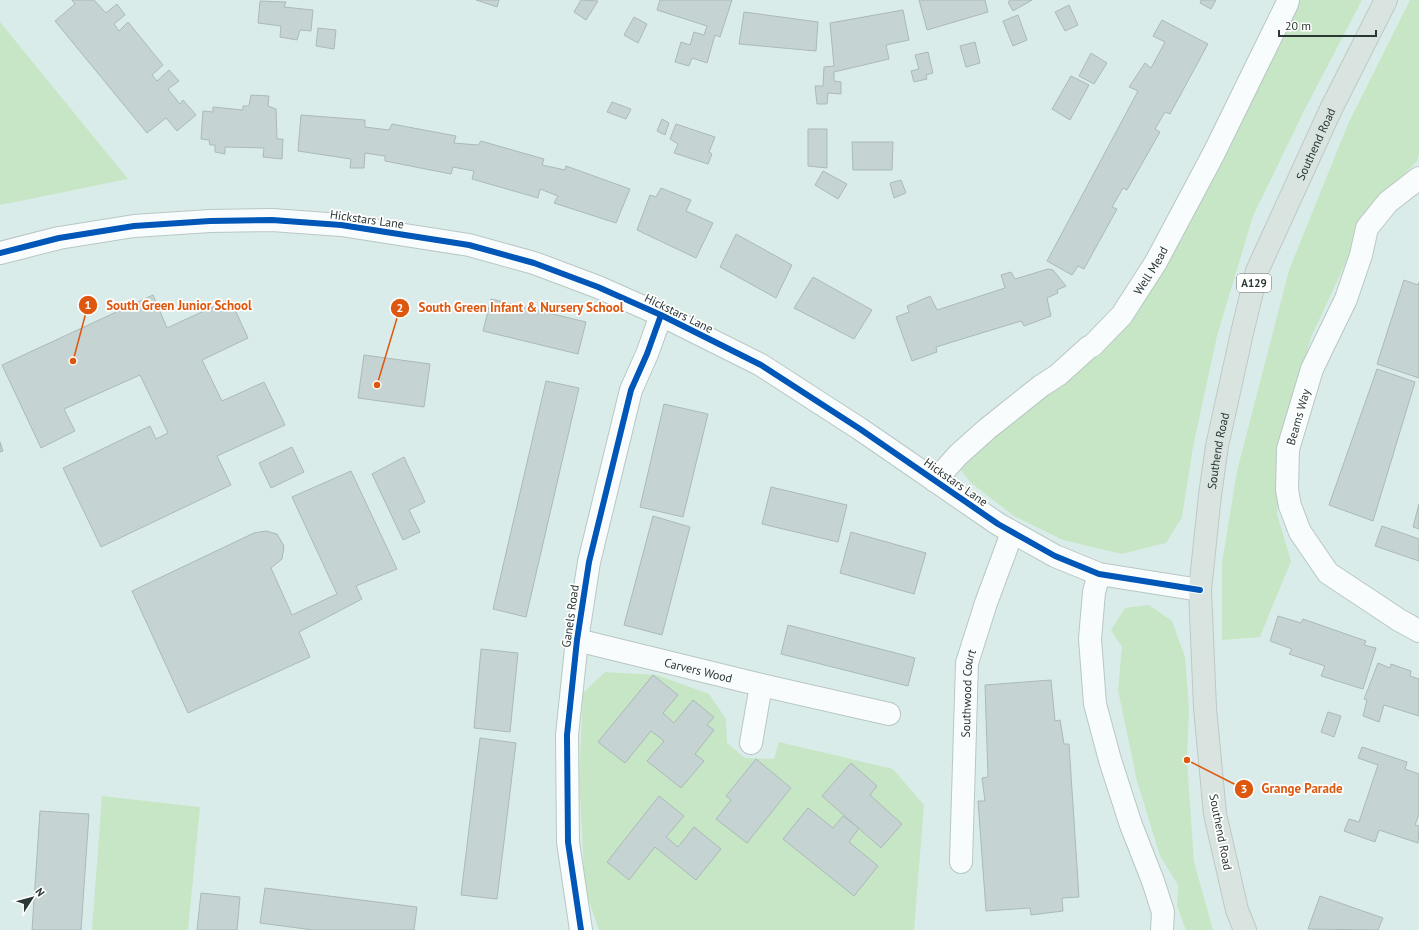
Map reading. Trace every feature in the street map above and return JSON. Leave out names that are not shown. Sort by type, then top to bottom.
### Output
[{"type":"main road","name":"Southend Road","points":[[1245,930],[1237,910],[1215,814],[1204,708],[1200,590],[1210,495],[1217,446],[1257,271],[1331,109],[1386,0]]},
{"type":"street","name":"Well Mead","points":[[935,481],[958,455],[987,429],[1041,386],[1058,375],[1092,346],[1122,315],[1156,262],[1214,153],[1288,0]]},
{"type":"street","name":"Beams Way","points":[[1419,178],[1388,202],[1367,228],[1361,255],[1346,299],[1312,369],[1288,449],[1287,490],[1290,506],[1300,532],[1328,573],[1399,620],[1419,631]]},
{"type":"street","name":"Hickstars Lane","points":[[0,253],[58,238],[134,226],[210,221],[272,220],[341,225],[469,245],[534,263],[598,287],[661,315],[761,365],[860,429],[1012,533],[1055,556],[1099,574],[1200,590]]},
{"type":"street","name":"Ganels Road","points":[[581,930],[568,842],[567,735],[577,640],[589,562],[631,390],[647,354],[661,315]]},
{"type":"street","name":"Southwood Court","points":[[960,862],[967,663],[986,603],[1012,533]]},
{"type":"street","points":[[1099,574],[1094,592],[1090,639],[1095,704],[1110,760],[1131,825],[1153,881],[1163,912],[1162,930]]},
{"type":"street","name":"Carvers Wood","points":[[577,640],[889,714]]},
{"type":"street","points":[[751,743],[762,685]]},
{"type":"green space","points":[[1288,0],[1362,0],[1305,109],[1253,216],[1217,336],[1193,447],[1182,517],[1166,543],[1122,554],[1063,540],[1014,516],[970,482],[961,470],[958,455],[1122,315]]},
{"type":"green space","points":[[1410,0],[1419,0],[1419,154],[1417,161],[1371,209],[1311,337],[1285,436],[1277,514],[1291,561],[1260,637],[1222,640],[1222,563],[1237,471],[1289,270],[1348,124]]},
{"type":"green space","points":[[0,22],[128,179],[0,205]]},
{"type":"green space","points":[[1149,605],[1172,621],[1185,657],[1189,709],[1187,760],[1194,862],[1213,930],[1186,930],[1177,906],[1178,885],[1160,856],[1137,781],[1118,690],[1122,647],[1111,630],[1125,608]]},
{"type":"green space","points":[[605,672],[657,675],[709,694],[726,719],[727,743],[745,758],[774,759],[779,742],[893,769],[924,805],[914,930],[599,930],[585,889],[579,778],[583,693]]},
{"type":"green space","points":[[102,796],[200,807],[188,930],[92,930]]},
{"type":"building","points":[[72,0],[94,0],[106,13],[117,4],[125,15],[114,24],[119,31],[128,22],[163,65],[152,75],[157,81],[169,70],[179,81],[168,89],[180,104],[183,100],[196,115],[177,131],[166,118],[147,133],[55,21],[75,4]]},
{"type":"building","points":[[476,0],[499,0],[497,7]]},
{"type":"building","points":[[581,0],[598,1],[586,20],[574,12]]},
{"type":"building","points":[[660,0],[732,0],[720,37],[715,35],[707,63],[692,58],[689,66],[675,62],[681,42],[690,45],[694,32],[704,35],[707,26],[657,10]]},
{"type":"building","points":[[919,0],[985,0],[988,12],[927,30]]},
{"type":"building","points":[[1010,0],[1032,0],[1013,11],[1008,2]]},
{"type":"building","points":[[1201,0],[1216,0],[1211,9],[1200,3]]},
{"type":"building","points":[[260,1],[286,2],[284,7],[313,10],[311,31],[300,30],[297,40],[280,37],[281,26],[258,23]]},
{"type":"building","points":[[1069,5],[1078,25],[1065,31],[1055,12]]},
{"type":"building","points":[[903,10],[909,40],[886,45],[889,59],[834,72],[834,81],[841,82],[841,94],[828,93],[827,104],[817,104],[815,86],[823,86],[824,67],[834,66],[830,23]]},
{"type":"building","points":[[744,12],[818,22],[816,51],[739,44]]},
{"type":"building","points":[[1018,15],[1027,40],[1013,46],[1003,21]]},
{"type":"building","points":[[634,17],[647,24],[638,43],[624,35]]},
{"type":"building","points":[[1162,20],[1208,44],[1170,114],[1165,112],[1155,129],[1160,132],[1127,190],[1123,188],[1112,207],[1117,209],[1084,269],[1078,266],[1072,275],[1047,261],[1138,91],[1129,87],[1145,63],[1151,68],[1165,42],[1153,36]]},
{"type":"building","points":[[318,28],[336,30],[334,49],[316,46]]},
{"type":"building","points":[[975,42],[980,63],[966,67],[960,46]]},
{"type":"building","points":[[928,52],[933,73],[926,75],[927,79],[914,82],[911,71],[919,69],[915,55]]},
{"type":"building","points":[[1091,53],[1107,63],[1094,84],[1079,76]]},
{"type":"building","points":[[1071,76],[1089,85],[1070,120],[1052,109]]},
{"type":"building","points":[[251,95],[269,96],[268,106],[276,109],[277,139],[283,139],[282,159],[263,157],[264,148],[225,147],[225,154],[215,152],[215,145],[210,145],[209,140],[201,139],[203,111],[213,112],[213,107],[243,110],[243,106],[249,106]]},
{"type":"building","points":[[612,102],[631,109],[626,119],[607,112]]},
{"type":"building","points":[[301,115],[365,120],[365,127],[389,130],[392,124],[456,136],[454,143],[478,145],[481,141],[544,159],[542,165],[565,170],[566,166],[630,189],[616,223],[554,203],[558,196],[540,189],[538,198],[472,179],[474,171],[453,167],[451,174],[385,161],[385,156],[365,153],[364,168],[350,168],[351,159],[298,151]]},
{"type":"building","points":[[662,119],[669,123],[665,135],[657,131]]},
{"type":"building","points":[[676,124],[715,137],[709,152],[712,154],[708,164],[674,153],[678,144],[670,139]]},
{"type":"building","points":[[808,129],[827,129],[827,168],[808,166]]},
{"type":"building","points":[[852,142],[893,142],[892,170],[853,170]]},
{"type":"building","points":[[823,171],[847,184],[838,199],[815,185]]},
{"type":"building","points":[[901,180],[906,193],[894,198],[890,183]]},
{"type":"building","points":[[661,188],[691,200],[686,211],[713,223],[696,258],[637,230],[650,195],[656,197]]},
{"type":"building","points":[[736,234],[792,265],[776,298],[720,267]]},
{"type":"building","points":[[1048,269],[1053,270],[1066,286],[1057,290],[1058,293],[1047,298],[1051,316],[1024,326],[1021,321],[936,347],[937,352],[912,361],[896,317],[909,312],[907,306],[930,296],[937,310],[1005,288],[1001,275],[1011,272],[1015,279]]},
{"type":"building","points":[[813,277],[872,310],[854,339],[794,308]]},
{"type":"building","points":[[1404,280],[1418,285],[1419,282],[1419,378],[1377,364]]},
{"type":"building","points":[[153,295],[167,328],[230,299],[248,338],[202,360],[222,401],[264,382],[285,425],[217,456],[231,485],[101,547],[63,468],[150,426],[156,439],[168,433],[140,375],[64,409],[75,431],[41,448],[2,365]]},
{"type":"building","points":[[491,299],[586,322],[578,354],[483,331]]},
{"type":"building","points":[[364,355],[430,364],[424,407],[358,398]]},
{"type":"building","points":[[1377,369],[1415,382],[1373,521],[1329,505]]},
{"type":"building","points":[[546,381],[579,388],[526,617],[493,609]]},
{"type":"building","points":[[664,404],[708,414],[683,517],[640,507]]},
{"type":"building","points":[[0,442],[3,451],[0,452]]},
{"type":"building","points":[[292,447],[304,472],[271,488],[259,463]]},
{"type":"building","points":[[404,457],[425,502],[409,510],[420,532],[403,540],[372,474]]},
{"type":"building","points":[[351,471],[397,569],[356,586],[362,599],[299,632],[310,657],[188,713],[132,591],[254,533],[266,531],[277,534],[284,546],[282,559],[271,568],[292,615],[337,594],[292,497]]},
{"type":"building","points":[[771,487],[847,505],[838,542],[762,524]]},
{"type":"building","points":[[1419,504],[1419,529],[1413,527]]},
{"type":"building","points":[[653,516],[690,527],[662,635],[624,625]]},
{"type":"building","points":[[1382,526],[1419,539],[1419,561],[1375,546]]},
{"type":"building","points":[[851,532],[926,553],[914,594],[840,573]]},
{"type":"building","points":[[1278,616],[1301,623],[1303,619],[1366,641],[1364,645],[1376,648],[1363,689],[1321,676],[1325,666],[1289,654],[1292,649],[1270,641]]},
{"type":"building","points":[[788,625],[915,658],[908,686],[781,654]]},
{"type":"building","points":[[481,649],[518,653],[510,732],[474,728]]},
{"type":"building","points":[[1378,663],[1390,668],[1391,664],[1411,671],[1410,676],[1419,679],[1419,716],[1384,705],[1379,722],[1363,716],[1367,700],[1364,699]]},
{"type":"building","points":[[653,675],[678,695],[663,713],[674,723],[693,700],[714,717],[707,725],[714,730],[695,754],[704,761],[681,788],[647,761],[664,741],[651,731],[625,763],[598,742]]},
{"type":"building","points":[[1051,680],[1055,721],[1060,720],[1064,744],[1069,744],[1079,897],[1062,898],[1063,911],[1031,915],[1030,908],[986,911],[978,801],[985,801],[982,778],[988,777],[985,685]]},
{"type":"building","points":[[1328,712],[1341,716],[1334,737],[1321,732]]},
{"type":"building","points":[[480,738],[516,743],[497,899],[461,895]]},
{"type":"building","points":[[1362,747],[1407,762],[1405,769],[1419,774],[1419,814],[1415,825],[1419,826],[1418,843],[1379,830],[1375,842],[1344,831],[1349,819],[1359,822],[1378,765],[1358,758]]},
{"type":"building","points":[[756,759],[791,788],[747,843],[716,819],[731,800],[726,796]]},
{"type":"building","points":[[851,763],[877,786],[870,795],[902,824],[881,848],[822,796]]},
{"type":"building","points":[[659,796],[684,816],[666,837],[678,847],[694,827],[721,849],[696,880],[655,847],[629,880],[607,862]]},
{"type":"building","points":[[808,808],[833,828],[843,816],[859,828],[849,842],[878,866],[854,896],[783,839]]},
{"type":"building","points":[[40,811],[89,814],[81,930],[32,930]]},
{"type":"building","points":[[265,888],[417,907],[414,930],[313,930],[260,923]]},
{"type":"building","points":[[201,893],[240,897],[237,930],[197,930]]},
{"type":"building","points":[[1320,896],[1383,918],[1378,930],[1308,929]]},
{"type":"cycle path","points":[[0,253],[59,238],[134,226],[210,221],[272,220],[341,225],[469,245],[534,263],[598,287],[661,315],[761,365],[860,429],[998,524],[1055,556],[1099,574],[1200,590]]},
{"type":"cycle path","points":[[581,930],[568,842],[567,735],[577,640],[589,562],[631,390],[647,354],[661,315]]},
{"type":"place","name":"South Green Junior School","points":[[73,361]]},
{"type":"place","name":"South Green Infant & Nursery School","points":[[377,385]]},
{"type":"place","name":"Grange Parade","points":[[1187,760]]}]
